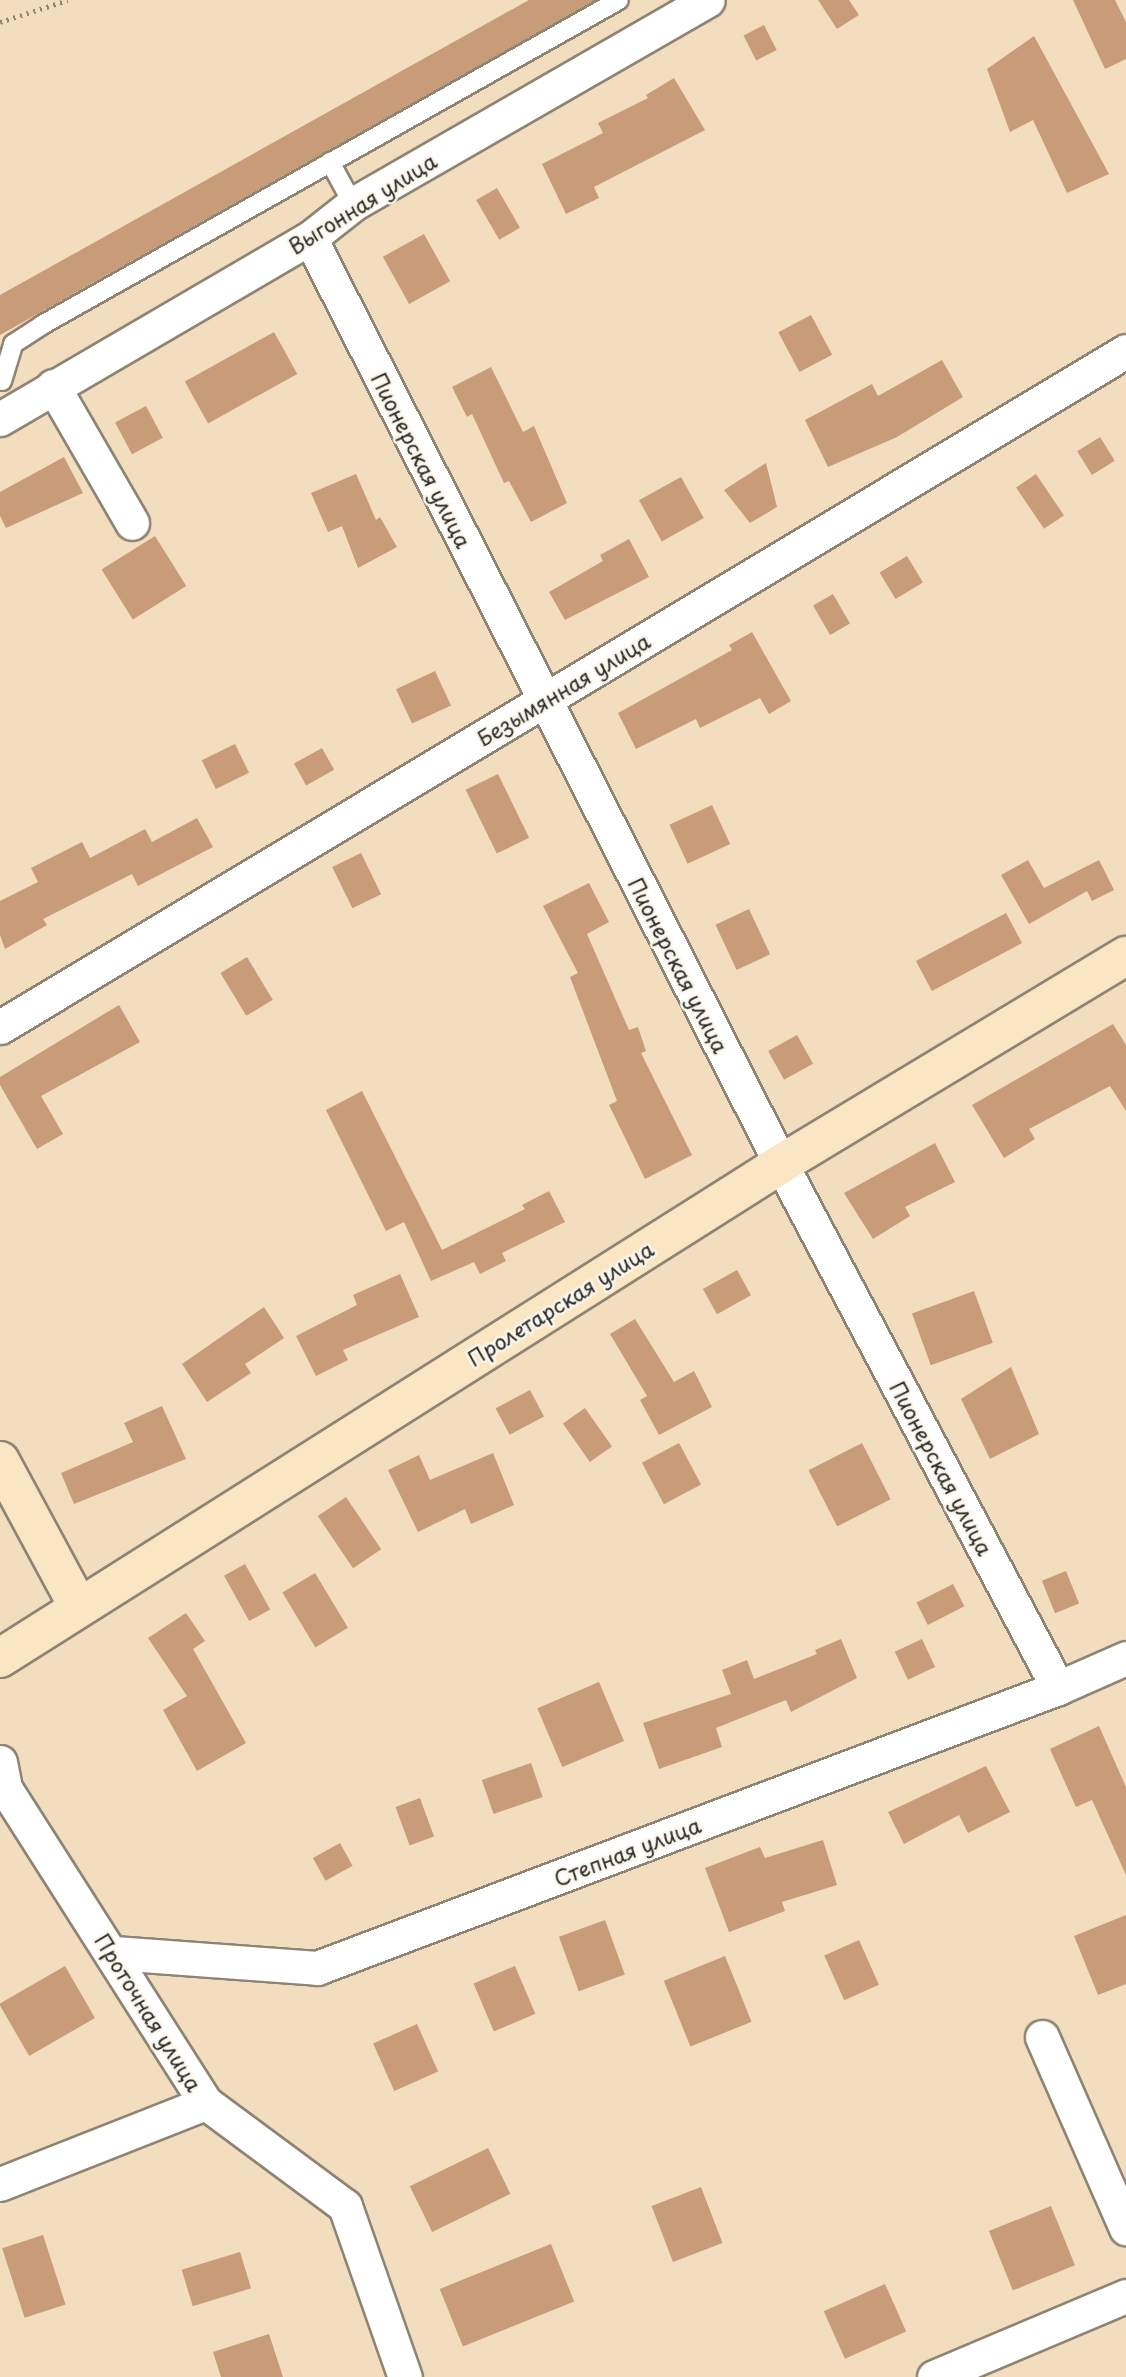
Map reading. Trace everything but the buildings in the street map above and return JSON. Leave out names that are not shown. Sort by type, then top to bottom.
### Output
[{"type":"street","name":"Выгонная улица","points":[[3,398],[53,386],[310,238],[353,204],[708,0]]},
{"type":"street","name":"Пионерская улица","points":[[310,238],[781,1164],[1058,1688]]},
{"type":"street","name":"Безымянная улица","points":[[0,1027],[1126,351]]},
{"type":"street","points":[[53,386],[132,523]]},
{"type":"street","name":"Пролетарская улица","points":[[0,1658],[78,1606],[781,1164],[1126,956]]},
{"type":"street","points":[[0,1461],[78,1606]]},
{"type":"street","name":"Степная улица","points":[[114,1954],[317,1968],[1058,1688],[1126,1658]]},
{"type":"street","name":"Проточная улица","points":[[0,1762],[5,1788],[114,1954],[206,2103],[345,2207],[405,2377]]},
{"type":"street","points":[[1042,2037],[1126,2228]]},
{"type":"street","points":[[0,2184],[206,2103]]},
{"type":"street","points":[[934,2377],[1126,2296]]},
{"type":"lane","points":[[3,398],[13,345],[42,325],[619,0]]},
{"type":"lane","points":[[330,162],[353,204]]},
{"type":"path","points":[[0,22],[68,0]]}]
